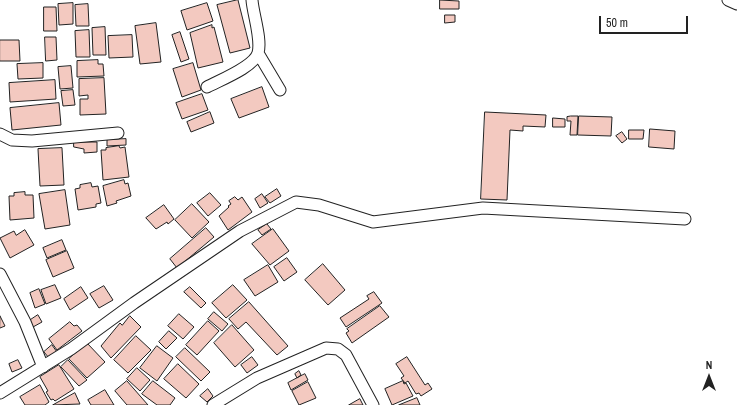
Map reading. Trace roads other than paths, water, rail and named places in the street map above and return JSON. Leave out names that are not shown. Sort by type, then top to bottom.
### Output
[{"type":"street","points":[[252,0],[258,40],[258,53],[280,90]]},
{"type":"street","points":[[728,0],[737,4]]},
{"type":"street","points":[[207,87],[235,73],[252,62],[258,53]]},
{"type":"street","points":[[0,134],[12,140],[32,142],[118,133]]},
{"type":"street","points":[[0,393],[43,367],[240,231],[296,202],[319,205],[373,222],[483,208],[684,220]]},
{"type":"street","points":[[0,274],[25,322],[43,367]]},
{"type":"street","points":[[213,405],[257,378],[326,348],[338,349],[346,355],[373,405]]},
{"type":"street","points":[[223,399],[233,405]]}]
